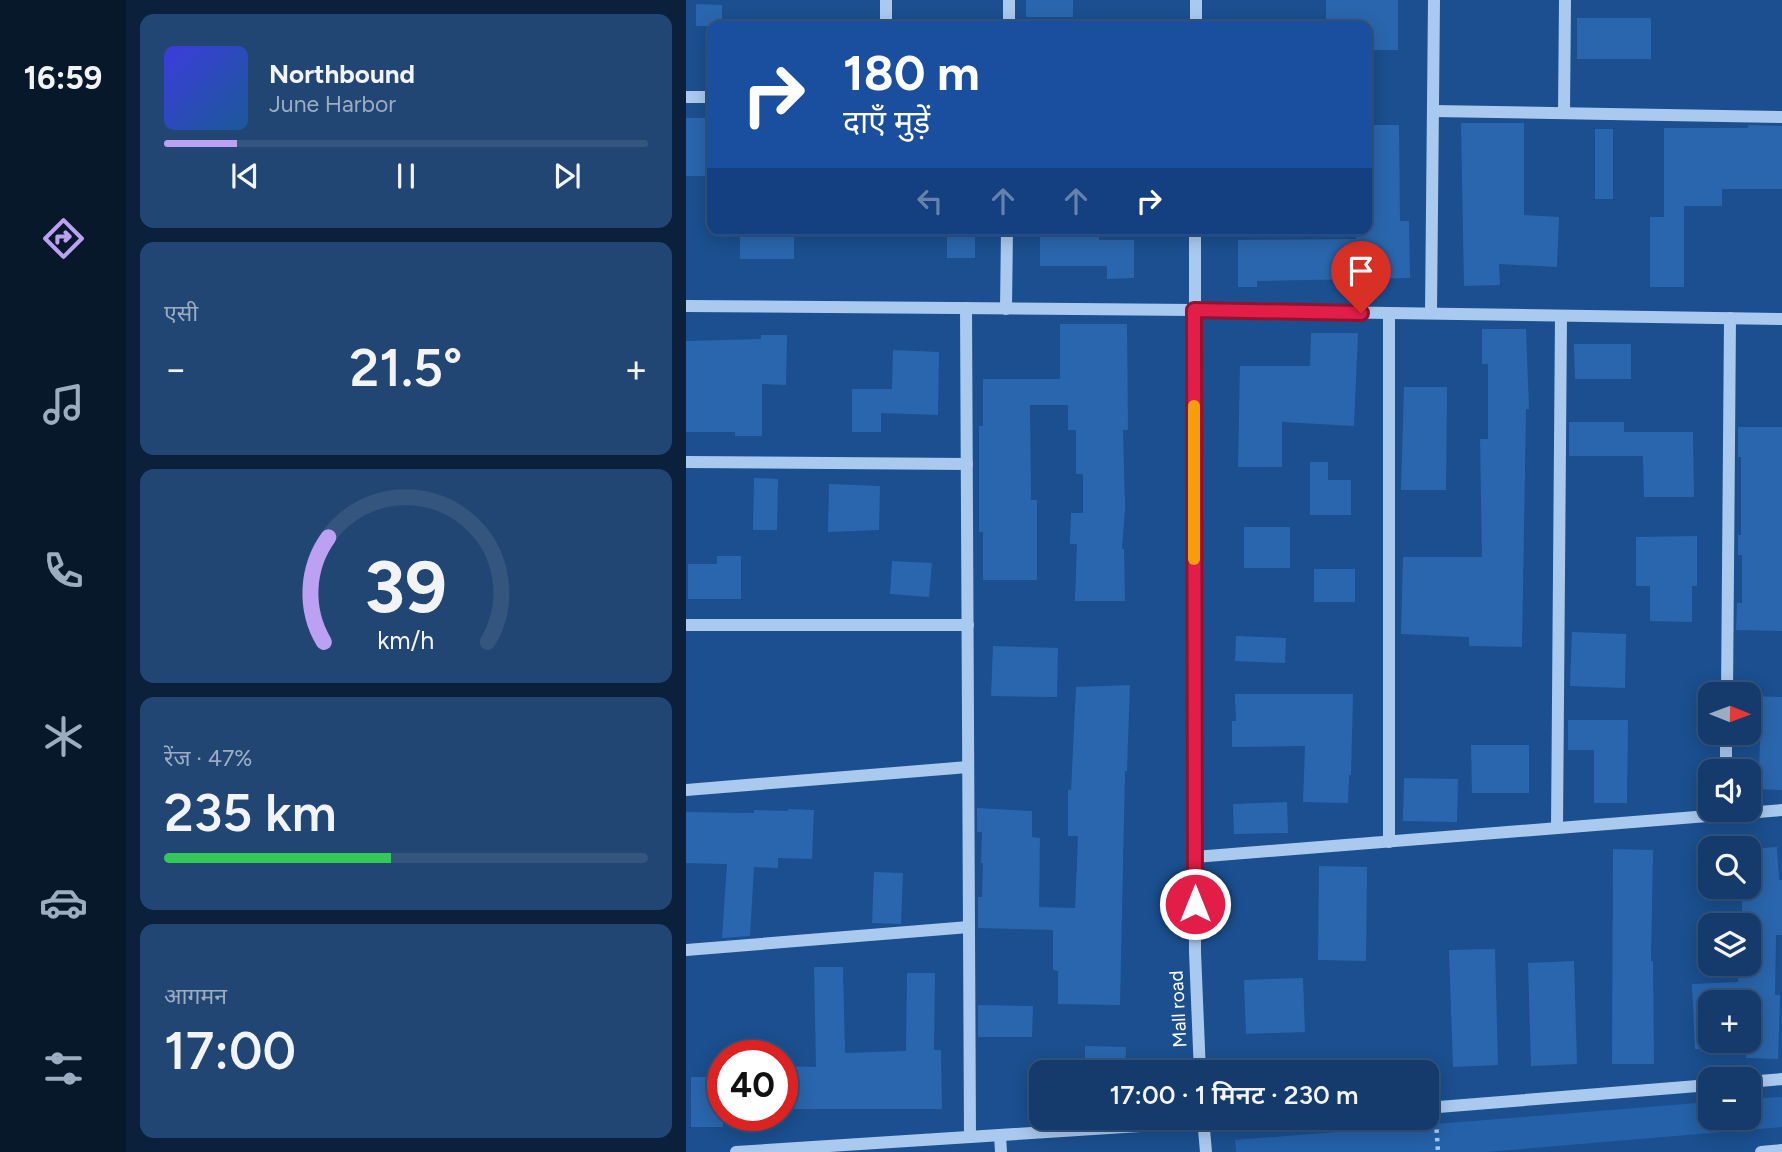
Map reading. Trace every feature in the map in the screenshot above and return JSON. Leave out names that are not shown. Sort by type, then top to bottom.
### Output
[{"type":"street","points":[[886,0],[886,21]]},
{"type":"street","points":[[1009,0],[1009,21]]},
{"type":"street","points":[[1196,0],[1196,21]]},
{"type":"street","points":[[1431,313],[1434,0]]},
{"type":"street","points":[[1564,113],[1565,0]]},
{"type":"street","points":[[686,97],[707,97]]},
{"type":"street","points":[[1433,111],[1782,117]]},
{"type":"street","points":[[1006,309],[1007,235]]},
{"type":"street","name":"Mall road","points":[[1195,235],[1195,951],[1199,1060]]},
{"type":"street","points":[[686,306],[1782,319]]},
{"type":"street","points":[[966,308],[970,1137]]},
{"type":"street","points":[[1389,313],[1389,842]]},
{"type":"street","points":[[1557,828],[1561,316]]},
{"type":"street","points":[[1727,682],[1730,318]]},
{"type":"street","points":[[686,462],[967,464]]},
{"type":"street","points":[[686,625],[968,625]]},
{"type":"street","points":[[686,790],[968,767]]},
{"type":"street","points":[[1761,811],[1782,810]]},
{"type":"street","points":[[1195,857],[1698,815]]},
{"type":"street","points":[[686,950],[969,927]]},
{"type":"street","points":[[1761,1081],[1782,1079]]},
{"type":"street","points":[[1439,1106],[1698,1086]]},
{"type":"street","points":[[737,1152],[827,1149],[1068,1130]]},
{"type":"street","points":[[1204,1130],[1206,1152]]},
{"type":"street","points":[[1000,1135],[1001,1152]]},
{"type":"street","points":[[1762,1152],[1782,1150]]},
{"type":"path","points":[[1435,1130],[1438,1152]]},
{"type":"shaded area","points":[[1782,1097],[1782,1127],[1761,1129],[1761,1098]]},
{"type":"shaded area","points":[[1698,1103],[1698,1130],[1747,1130],[1487,1152],[1236,1152],[1235,1140],[1360,1130],[1439,1130],[1439,1124]]},
{"type":"building","points":[[1026,0],[1073,0],[1073,17],[1026,17]]},
{"type":"building","points":[[1326,0],[1398,0],[1398,50],[1372,50],[1372,21],[1326,21]]},
{"type":"building","points":[[696,4],[722,5],[722,21],[707,21],[707,26],[696,26]]},
{"type":"building","points":[[1577,18],[1651,18],[1651,59],[1577,59]]},
{"type":"building","points":[[686,118],[707,118],[707,176],[686,176]]},
{"type":"building","points":[[1461,123],[1524,123],[1524,215],[1559,217],[1557,267],[1499,264],[1500,285],[1464,286]]},
{"type":"building","points":[[1372,125],[1399,125],[1400,221],[1409,221],[1410,278],[1257,281],[1257,287],[1238,287],[1238,240],[1356,239],[1356,235],[1372,235]]},
{"type":"building","points":[[1748,125],[1782,126],[1782,189],[1722,189],[1722,206],[1684,206],[1684,287],[1650,287],[1650,217],[1664,217],[1664,128],[1748,128]]},
{"type":"building","points":[[1595,129],[1613,129],[1613,199],[1595,199]]},
{"type":"building","points":[[740,235],[794,235],[794,259],[740,259]]},
{"type":"building","points":[[947,235],[975,235],[975,258],[947,258]]},
{"type":"building","points":[[1040,235],[1099,235],[1099,240],[1134,240],[1134,278],[1107,279],[1107,266],[1040,266]]},
{"type":"building","points":[[1060,324],[1127,324],[1128,430],[1123,430],[1125,508],[1122,549],[1125,601],[1075,601],[1077,544],[1070,544],[1071,513],[1083,513],[1083,474],[1076,474],[1076,430],[1068,430],[1068,405],[1030,405],[1031,500],[1037,500],[1037,580],[983,580],[983,532],[979,532],[979,426],[983,426],[983,379],[1060,379]]},
{"type":"building","points":[[1482,329],[1526,329],[1529,409],[1526,409],[1522,647],[1469,646],[1469,637],[1401,634],[1403,557],[1482,557],[1480,439],[1488,439],[1488,364],[1482,364]]},
{"type":"building","points":[[1311,333],[1358,333],[1354,426],[1282,422],[1282,467],[1238,467],[1240,366],[1310,366]]},
{"type":"building","points":[[761,335],[787,335],[786,385],[762,384],[762,436],[735,436],[735,432],[686,432],[686,341],[761,339]]},
{"type":"building","points":[[1574,344],[1631,344],[1631,379],[1575,379]]},
{"type":"building","points":[[893,350],[939,352],[938,415],[881,413],[881,432],[852,432],[852,389],[892,389]]},
{"type":"building","points":[[1404,387],[1447,387],[1446,490],[1401,490]]},
{"type":"building","points":[[1569,422],[1624,422],[1624,432],[1693,432],[1694,497],[1644,497],[1643,456],[1569,456]]},
{"type":"building","points":[[1738,427],[1782,427],[1782,631],[1736,630],[1737,603],[1742,603],[1742,555],[1738,555],[1738,535],[1741,535],[1741,457],[1738,457]]},
{"type":"building","points":[[1310,462],[1328,462],[1328,480],[1351,480],[1351,515],[1310,515]]},
{"type":"building","points":[[754,478],[778,479],[777,530],[753,530]]},
{"type":"building","points":[[829,484],[880,486],[879,530],[828,532]]},
{"type":"building","points":[[1244,527],[1290,527],[1290,568],[1244,568]]},
{"type":"building","points":[[1697,536],[1697,586],[1692,586],[1692,622],[1650,621],[1650,586],[1636,586],[1636,537]]},
{"type":"building","points":[[717,556],[741,556],[741,599],[688,599],[688,564],[717,564]]},
{"type":"building","points":[[892,561],[932,563],[929,597],[890,594]]},
{"type":"building","points":[[1314,569],[1355,569],[1355,602],[1314,602]]},
{"type":"building","points":[[1572,632],[1626,634],[1625,688],[1570,686]]},
{"type":"building","points":[[1236,636],[1286,638],[1285,663],[1235,661]]},
{"type":"building","points":[[993,646],[1058,648],[1057,697],[991,696]]},
{"type":"building","points":[[1130,685],[1125,771],[1120,1005],[1058,1004],[1058,971],[1053,970],[1053,930],[978,928],[978,897],[982,897],[983,863],[982,832],[977,832],[977,808],[1032,811],[1032,837],[1040,838],[1039,907],[1075,908],[1078,836],[1068,836],[1068,790],[1071,790],[1076,687]]},
{"type":"building","points":[[1235,694],[1353,694],[1348,803],[1303,802],[1305,746],[1232,747],[1232,721],[1236,721]]},
{"type":"building","points":[[1761,696],[1782,697],[1782,790],[1761,789]]},
{"type":"building","points":[[1568,720],[1628,720],[1627,803],[1594,803],[1594,750],[1568,750]]},
{"type":"building","points":[[1471,745],[1529,745],[1529,793],[1472,793]]},
{"type":"building","points":[[1404,778],[1458,779],[1457,822],[1403,821]]},
{"type":"building","points":[[1287,802],[1288,833],[1234,834],[1233,804]]},
{"type":"building","points":[[754,810],[814,810],[812,859],[778,858],[778,868],[754,867],[750,936],[722,938],[727,864],[686,863],[686,812],[754,813]]},
{"type":"building","points":[[1777,847],[1779,880],[1782,880],[1782,935],[1776,935],[1775,995],[1780,995],[1778,1059],[1746,1058],[1746,1053],[1761,1053],[1761,990],[1698,990],[1698,1049],[1695,1049],[1692,984],[1738,982],[1738,976],[1761,976],[1761,913],[1742,913],[1742,899],[1761,899],[1761,848]]},
{"type":"building","points":[[1613,849],[1653,850],[1651,961],[1654,1064],[1612,1064]]},
{"type":"building","points":[[1319,866],[1367,867],[1366,961],[1318,960]]},
{"type":"building","points":[[874,872],[903,873],[901,924],[872,923]]},
{"type":"building","points":[[1495,949],[1498,1065],[1453,1067],[1449,950]]},
{"type":"building","points":[[1574,961],[1577,1064],[1531,1066],[1528,963]]},
{"type":"building","points":[[814,967],[843,967],[845,1053],[906,1051],[907,973],[935,973],[934,1050],[941,1050],[942,1109],[798,1109],[798,1066],[816,1067]]},
{"type":"building","points":[[1303,978],[1305,1032],[1246,1034],[1244,980]]},
{"type":"building","points":[[978,1005],[1033,1006],[1032,1037],[978,1037]]},
{"type":"building","points":[[1085,1046],[1126,1047],[1126,1060],[1085,1060]]},
{"type":"building","points":[[691,1077],[707,1077],[707,1127],[691,1127]]},
{"type":"slow traffic","points":[[1194,406],[1194,559]]},
{"type":"route","points":[[1195,904],[1194,310],[1361,313]]}]
